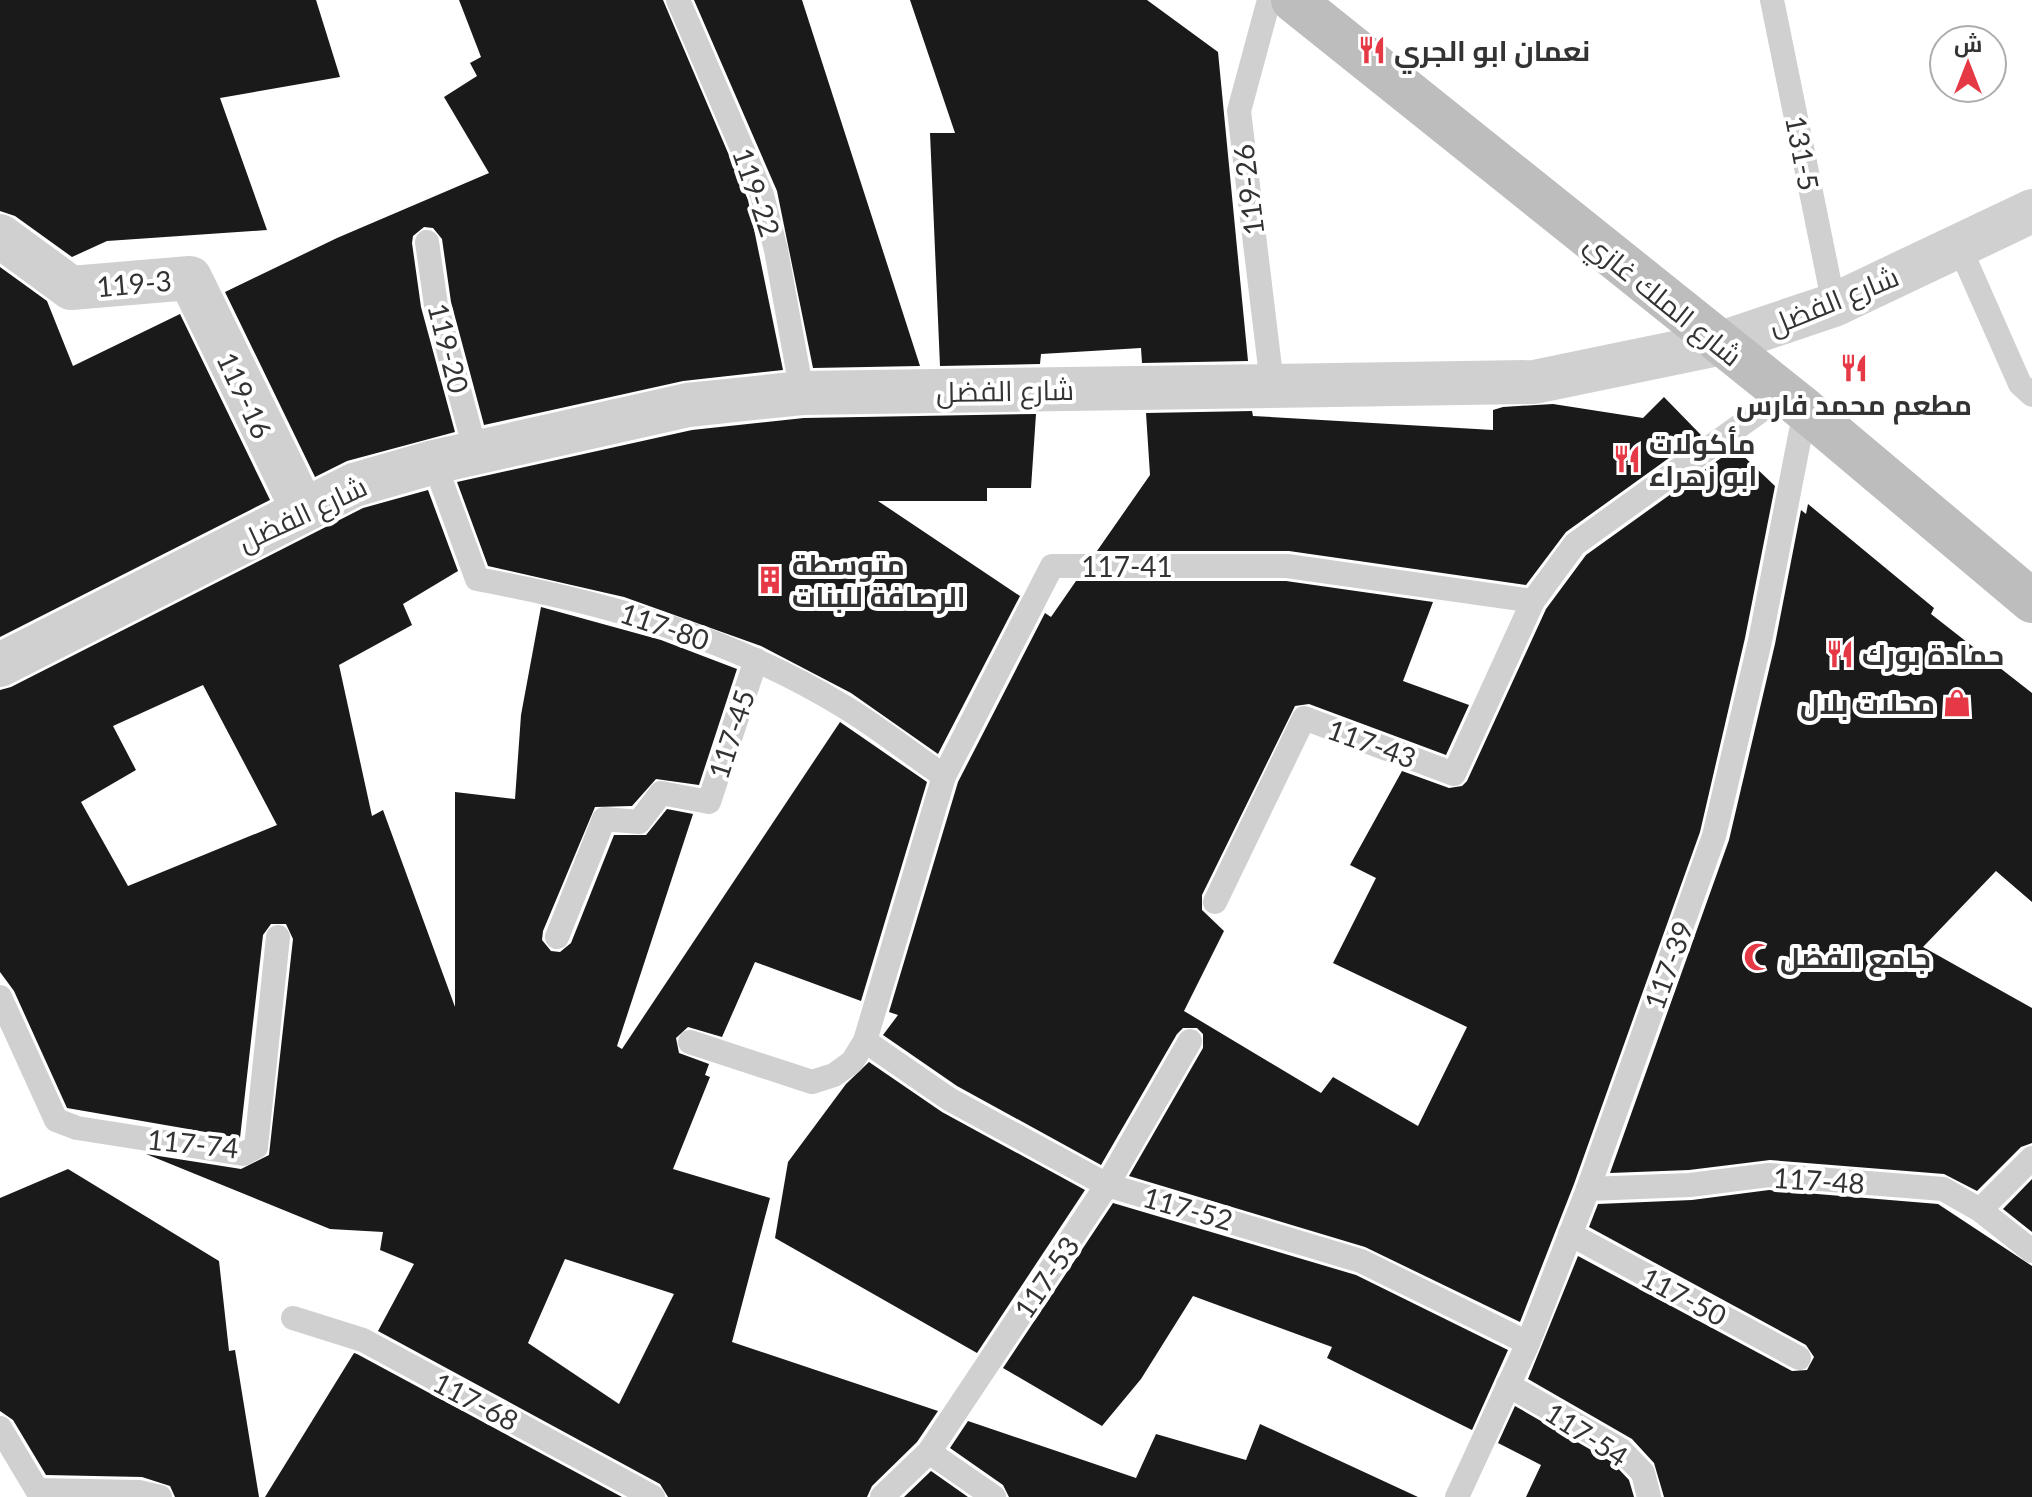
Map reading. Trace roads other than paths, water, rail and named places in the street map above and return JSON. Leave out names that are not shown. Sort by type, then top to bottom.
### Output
[{"type":"street","name":"شارع الملك غازي","points":[[1293,0],[1794,402],[2032,601]]},
{"type":"street","name":"شارع الفضل","points":[[0,665],[354,485],[434,462],[688,405],[802,393],[1534,382],[1718,344],[1834,305],[2032,211]]},
{"type":"street","name":"119-3","points":[[0,236],[71,288],[190,278]]},
{"type":"street","name":"119-16","points":[[190,278],[303,510]]},
{"type":"lane","name":"119-22","points":[[678,0],[762,195],[776,250],[802,393]]},
{"type":"lane","name":"119-26","points":[[1269,0],[1239,111],[1272,384]]},
{"type":"lane","name":"131-5","points":[[1772,0],[1834,305]]},
{"type":"lane","name":"119-20","points":[[427,242],[436,305],[476,453]]},
{"type":"lane","points":[[1959,246],[2020,384],[2032,395]]},
{"type":"lane","points":[[1533,601],[1575,544],[1794,402]]},
{"type":"lane","name":"117-39","points":[[1457,1497],[1528,1343],[1588,1189],[1714,836],[1760,641],[1794,402]]},
{"type":"lane","name":"117-80","points":[[434,462],[477,579],[577,597],[678,628],[756,660],[843,706],[944,776]]},
{"type":"lane","name":"117-41","points":[[690,1042],[812,1082],[834,1075],[852,1062],[865,1041],[944,776],[1052,566],[1287,566],[1533,601]]},
{"type":"lane","name":"117-43","points":[[1215,902],[1304,718],[1454,774],[1533,601]]},
{"type":"lane","name":"117-45","points":[[557,937],[604,819],[639,822],[661,793],[709,802],[756,660]]},
{"type":"lane","name":"117-74","points":[[0,997],[56,1120],[77,1128],[243,1154],[256,1147],[278,937]]},
{"type":"lane","name":"117-52","points":[[865,1041],[949,1099],[1107,1185],[1361,1261],[1528,1343]]},
{"type":"lane","name":"117-53","points":[[882,1497],[929,1452],[1107,1185],[1190,1041]]},
{"type":"lane","points":[[1980,1210],[2032,1158]]},
{"type":"lane","name":"117-48","points":[[1588,1189],[1690,1185],[1769,1175],[1943,1189],[1980,1210],[2032,1251]]},
{"type":"lane","name":"117-50","points":[[1570,1234],[1799,1358]]},
{"type":"lane","name":"117-68","points":[[293,1318],[363,1340],[653,1497]]},
{"type":"lane","name":"117-54","points":[[1508,1385],[1621,1450],[1643,1473],[1649,1497]]},
{"type":"lane","points":[[0,1428],[35,1494],[139,1492],[160,1497]]},
{"type":"lane","points":[[929,1452],[994,1497]]},
{"type":"place","name":"نعمان ابو الجري","points":[[1372,50]]},
{"type":"place","name":"مطعم محمد فارس","points":[[1854,368]]},
{"type":"place","name":"مأكولات ابو زهراء","points":[[1627,459]]},
{"type":"place","name":"متوسطة الرصافة للبنات","points":[[770,580]]},
{"type":"place","name":"حمادة بورك","points":[[1840,654]]},
{"type":"place","name":"محلات بلال","points":[[1957,703]]},
{"type":"place","name":"جامع الفضل","points":[[1758,957]]}]
